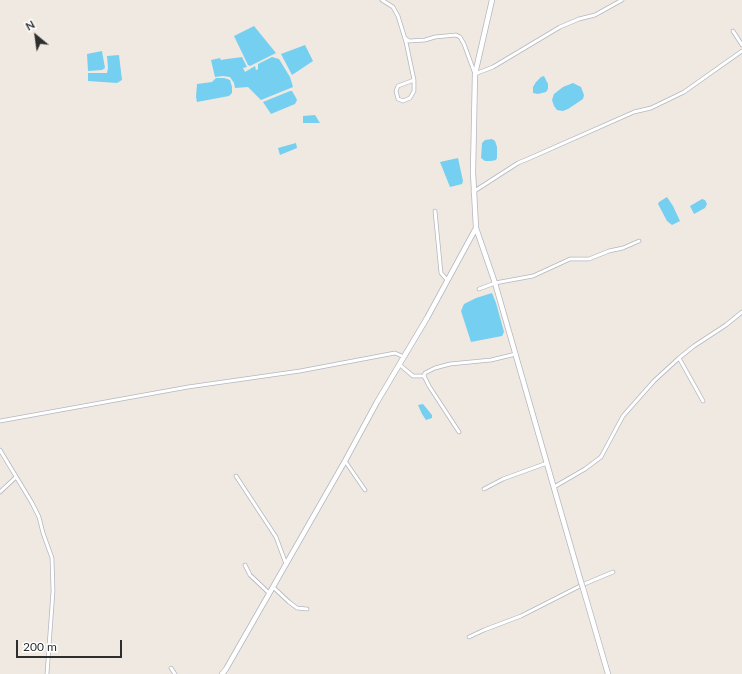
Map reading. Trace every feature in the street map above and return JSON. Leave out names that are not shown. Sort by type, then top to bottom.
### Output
[{"type":"main road","points":[[492,0],[475,74],[473,192],[476,228],[495,283],[608,674]]},
{"type":"main road","points":[[222,674],[345,461],[377,402],[428,318],[476,228]]},
{"type":"street","points":[[382,0],[393,7],[398,16],[405,38],[414,80],[414,91],[410,98],[403,101],[398,99],[396,91],[398,86],[414,80]]},
{"type":"street","points":[[405,38],[409,41],[425,40],[446,35],[456,35],[460,37],[475,74],[493,67],[560,27],[579,19],[595,15],[622,0]]},
{"type":"street","points":[[733,31],[742,45]]},
{"type":"street","points":[[473,192],[518,163],[634,112],[651,108],[684,92],[742,51]]},
{"type":"street","points":[[436,211],[441,273],[447,280]]},
{"type":"street","points":[[479,289],[495,283],[533,276],[570,259],[589,259],[639,242]]},
{"type":"street","points":[[554,487],[585,469],[601,457],[622,416],[654,381],[694,346],[726,325],[742,312]]},
{"type":"street","points":[[0,421],[188,387],[300,371],[395,353],[404,357]]},
{"type":"street","points":[[424,376],[425,373],[435,368],[450,364],[491,360],[516,354]]},
{"type":"street","points":[[679,358],[703,401]]},
{"type":"street","points":[[400,365],[414,376],[424,376]]},
{"type":"street","points":[[424,376],[459,432]]},
{"type":"street","points":[[0,450],[32,503],[39,518],[52,558],[53,591],[47,674]]},
{"type":"street","points":[[345,461],[366,490]]},
{"type":"street","points":[[484,489],[502,479],[547,462]]},
{"type":"street","points":[[236,476],[276,537],[286,564]]},
{"type":"street","points":[[0,492],[16,477]]},
{"type":"street","points":[[245,565],[250,575],[269,593]]},
{"type":"street","points":[[469,637],[522,616],[582,585],[613,572]]},
{"type":"street","points":[[273,587],[297,608],[307,609]]},
{"type":"street","points":[[171,668],[175,674]]},
{"type":"water","points":[[254,26],[276,53],[250,66],[248,65],[234,36]]},
{"type":"water","points":[[305,45],[313,61],[292,75],[281,54]]},
{"type":"water","points":[[102,51],[105,68],[102,70],[88,71],[87,54]]},
{"type":"water","points":[[119,55],[122,80],[117,83],[88,81],[88,73],[107,73],[107,56]]},
{"type":"water","points":[[242,57],[247,67],[243,68],[245,72],[255,66],[256,70],[258,69],[258,64],[272,57],[279,59],[290,77],[293,87],[261,100],[248,87],[235,88],[230,77],[215,77],[211,60]]},
{"type":"water","points":[[544,76],[548,84],[548,89],[546,92],[538,94],[533,93],[533,87],[536,82]]},
{"type":"water","points":[[216,78],[230,80],[232,93],[229,96],[197,102],[197,84],[212,82]]},
{"type":"water","points":[[573,83],[581,87],[584,95],[583,99],[568,109],[563,111],[557,110],[552,100],[554,94],[563,87]]},
{"type":"water","points":[[292,91],[297,100],[295,104],[271,114],[263,102]]},
{"type":"water","points":[[315,115],[320,123],[303,123],[303,116]]},
{"type":"water","points":[[492,139],[495,141],[497,147],[497,158],[496,160],[485,161],[481,158],[482,143],[485,140]]},
{"type":"water","points":[[296,143],[297,148],[280,155],[278,148]]},
{"type":"water","points":[[458,158],[463,181],[462,184],[450,187],[440,162]]},
{"type":"water","points":[[667,197],[680,221],[672,225],[667,221],[658,204]]},
{"type":"water","points":[[702,199],[705,200],[707,204],[705,208],[694,214],[690,206]]},
{"type":"water","points":[[492,293],[504,332],[502,336],[471,342],[461,311],[464,304]]},
{"type":"water","points":[[423,404],[432,415],[432,418],[426,420],[422,414],[418,405]]}]
